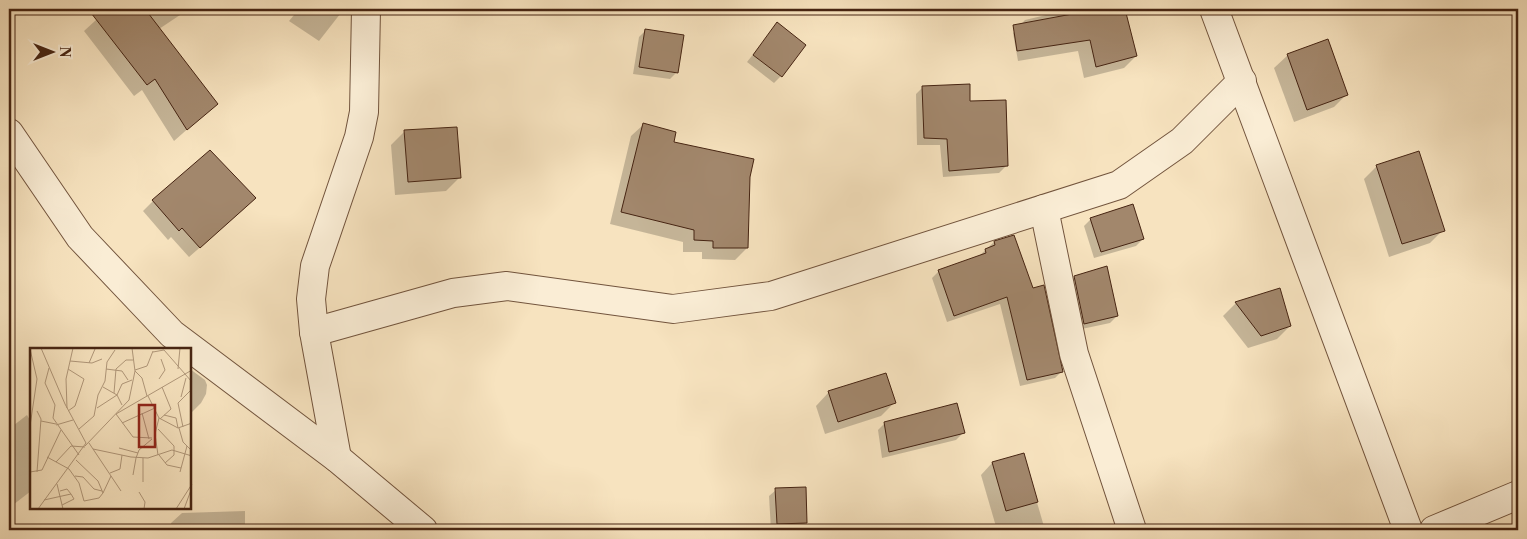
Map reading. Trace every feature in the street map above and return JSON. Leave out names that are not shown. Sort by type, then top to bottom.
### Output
[{"type":"street","points":[[337,458],[314,332],[311,299],[314,266],[359,137],[364,112],[366,9]]},
{"type":"street","points":[[1214,9],[1408,530]]},
{"type":"street","points":[[314,332],[453,293],[507,286],[673,309],[771,296],[1119,185],[1182,141],[1242,81]]},
{"type":"street","points":[[9,132],[80,237],[172,334],[191,348]]},
{"type":"street","points":[[1044,209],[1074,354],[1132,530]]},
{"type":"street","points":[[191,348],[337,458],[423,530]]},
{"type":"street","points":[[1434,530],[1518,495]]},
{"type":"building","points":[[88,9],[145,9],[218,104],[187,130],[155,79],[147,85]]},
{"type":"building","points":[[1082,9],[1125,9],[1137,56],[1096,67],[1090,40],[1017,51],[1013,25],[1083,12]]},
{"type":"building","points":[[777,22],[806,45],[782,77],[753,55]]},
{"type":"building","points":[[645,29],[684,35],[678,73],[639,67]]},
{"type":"building","points":[[1328,39],[1348,95],[1307,110],[1287,54]]},
{"type":"building","points":[[970,84],[970,101],[1006,100],[1008,166],[949,171],[947,139],[924,138],[922,86]]},
{"type":"building","points":[[643,123],[676,132],[674,142],[754,159],[750,177],[748,248],[713,248],[713,241],[694,240],[694,230],[621,212]]},
{"type":"building","points":[[457,127],[461,178],[408,182],[404,130]]},
{"type":"building","points":[[210,150],[256,198],[200,248],[182,228],[179,231],[152,200]]},
{"type":"building","points":[[1419,151],[1445,231],[1402,244],[1376,165]]},
{"type":"building","points":[[1133,204],[1144,239],[1101,252],[1090,218]]},
{"type":"building","points":[[1014,235],[1033,288],[1044,285],[1063,372],[1027,380],[1007,297],[954,316],[938,270],[986,253],[985,249],[995,245],[994,241]]},
{"type":"building","points":[[1107,266],[1118,316],[1084,324],[1074,276]]},
{"type":"building","points":[[1280,288],[1291,326],[1261,336],[1235,302]]},
{"type":"building","points":[[886,373],[896,403],[838,422],[828,391]]},
{"type":"building","points":[[957,403],[965,433],[889,452],[884,422]]},
{"type":"building","points":[[1024,453],[1038,502],[1006,511],[992,462]]},
{"type":"building","points":[[806,487],[807,523],[777,524],[775,488]]}]
